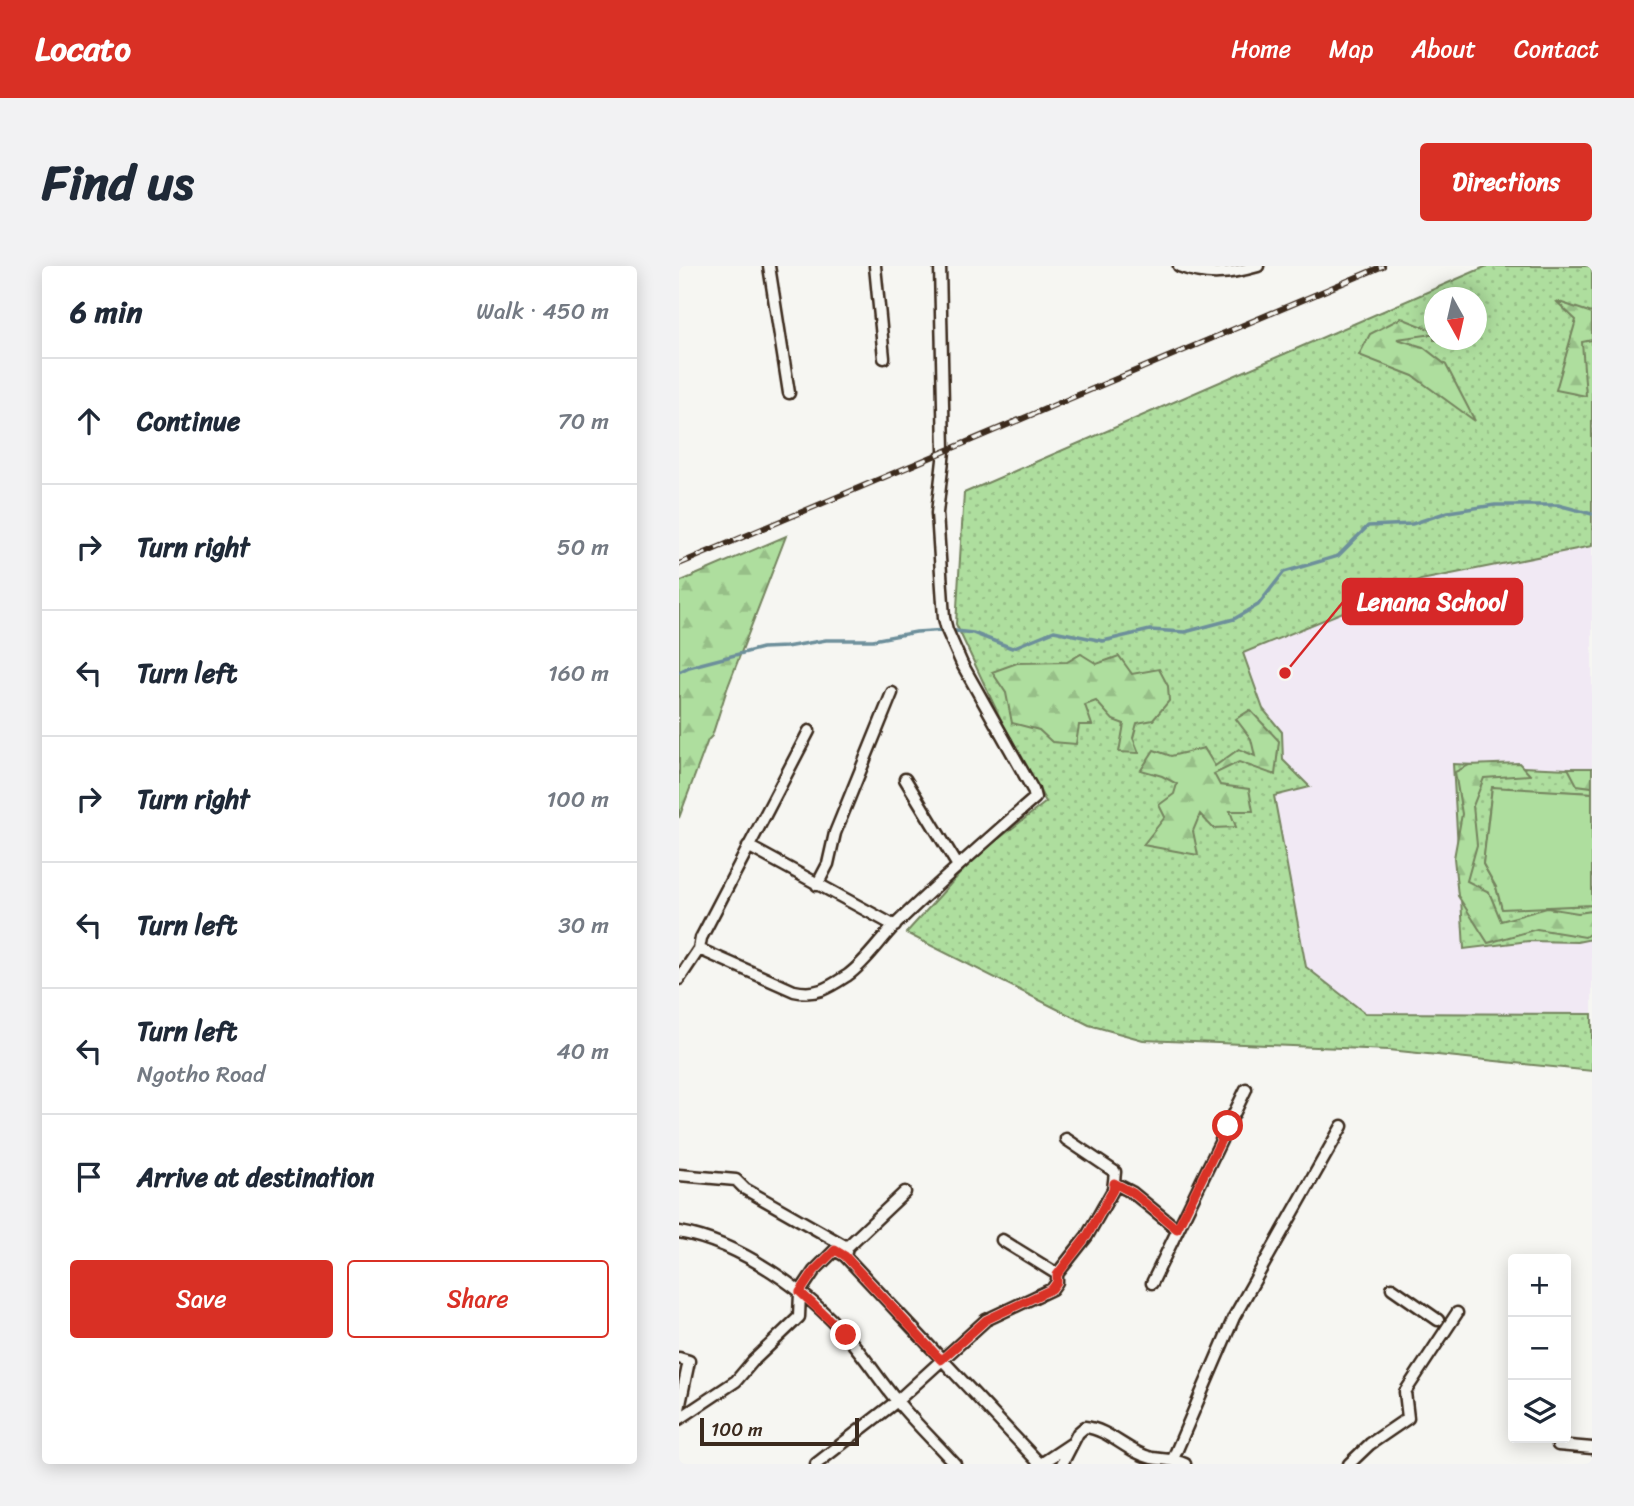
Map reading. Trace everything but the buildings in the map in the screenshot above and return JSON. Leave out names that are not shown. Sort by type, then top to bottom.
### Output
[{"type":"street","points":[[769,266],[789,393]]},
{"type":"street","points":[[874,266],[884,358]]},
{"type":"street","points":[[699,949],[794,991],[809,994],[826,988],[850,973],[958,866],[1036,796],[962,664],[947,630],[940,580],[937,513],[944,451],[940,266]]},
{"type":"street","points":[[1179,266],[1197,273],[1213,275],[1258,266]]},
{"type":"street","points":[[817,885],[828,864],[835,833],[892,693]]},
{"type":"street","points":[[679,979],[699,949],[701,938],[809,731]]},
{"type":"street","points":[[905,779],[958,866]]},
{"type":"street","points":[[748,846],[895,926]]},
{"type":"street","points":[[1152,1283],[1246,1089]]},
{"type":"street","points":[[1173,1459],[1234,1317],[1342,1126]]},
{"type":"street","points":[[816,1464],[897,1401],[986,1320],[1052,1289],[1057,1282],[1057,1275],[1087,1236],[1113,1190],[1114,1183],[1115,1172],[1066,1139]]},
{"type":"street","points":[[679,1175],[736,1180],[745,1189],[846,1251],[941,1360],[955,1372],[1007,1432],[1041,1464],[1072,1444]]},
{"type":"street","points":[[1114,1183],[1133,1193],[1177,1229]]},
{"type":"street","points":[[846,1251],[905,1192]]},
{"type":"street","points":[[679,1232],[702,1238],[753,1260],[782,1277],[800,1292],[846,1335],[897,1401],[955,1464]]},
{"type":"street","points":[[1002,1240],[1057,1275]]},
{"type":"street","points":[[679,1419],[736,1381],[799,1317],[800,1292],[814,1271],[835,1250],[846,1251]]},
{"type":"street","points":[[1392,1288],[1438,1320]]},
{"type":"street","points":[[1349,1464],[1370,1444],[1408,1418],[1405,1392],[1457,1313]]},
{"type":"street","points":[[679,1358],[689,1361],[679,1409]]},
{"type":"street","points":[[1062,1464],[1078,1433],[1085,1427],[1095,1428],[1150,1458],[1173,1459],[1185,1464]]},
{"type":"street","points":[[1558,1445],[1592,1448]]},
{"type":"shaded area","points":[[1487,266],[1592,266],[1592,1071],[1389,1050],[1143,1040],[1089,1025],[906,933],[975,857],[1046,802],[1002,722],[956,624],[964,493],[1424,293],[1424,350],[1487,350],[1487,287],[1439,287]]},
{"type":"green space","points":[[1487,266],[1592,266],[1592,546],[1421,580],[1243,653],[1263,709],[1282,732],[1283,760],[1310,787],[1274,796],[1306,967],[1365,1013],[1592,1014],[1592,1071],[1389,1050],[1143,1040],[1089,1025],[906,933],[975,857],[1046,802],[1002,722],[956,624],[964,493],[1424,293],[1424,350],[1487,350],[1487,287],[1439,287]]},
{"type":"green space","points":[[1556,301],[1592,313],[1592,340],[1582,342],[1586,396],[1556,390],[1576,320]]},
{"type":"green space","points":[[1401,318],[1424,327],[1424,335],[1397,339],[1423,347],[1446,365],[1475,421],[1413,376],[1359,355],[1370,334]]},
{"type":"green space","points":[[786,536],[727,689],[712,736],[708,740],[679,818],[679,582]]},
{"type":"green space","points":[[1081,654],[1097,664],[1119,656],[1132,674],[1159,669],[1168,686],[1169,701],[1153,720],[1137,723],[1133,738],[1139,753],[1119,752],[1124,724],[1113,720],[1096,701],[1085,705],[1092,725],[1079,725],[1076,744],[1052,742],[1039,730],[1012,723],[1006,693],[992,672],[1017,663],[1067,662]]},
{"type":"green space","points":[[1250,710],[1279,741],[1275,775],[1239,762],[1214,774],[1220,785],[1249,789],[1253,811],[1230,811],[1236,827],[1213,828],[1200,814],[1193,831],[1198,855],[1143,845],[1165,817],[1159,805],[1174,794],[1177,784],[1141,770],[1154,750],[1171,756],[1204,748],[1215,766],[1239,749],[1255,756],[1251,739],[1236,719]]},
{"type":"green space","points":[[1519,763],[1530,775],[1484,778],[1473,806],[1477,845],[1467,881],[1489,892],[1501,921],[1547,908],[1578,913],[1592,911],[1592,932],[1585,937],[1537,929],[1488,943],[1458,896],[1454,858],[1462,814],[1455,772],[1469,765]]},
{"type":"green space","points":[[1453,764],[1592,770],[1592,793],[1492,788],[1483,864],[1496,887],[1502,908],[1592,905],[1592,939],[1577,942],[1529,941],[1464,949]]},
{"type":"green space","points":[[1568,768],[1592,768],[1592,787],[1577,785]]},
{"type":"green space","points":[[1492,787],[1592,793],[1592,905],[1502,909],[1496,887],[1483,864]]},
{"type":"waterway","points":[[679,672],[762,648],[826,640],[873,640],[916,632],[947,630],[973,633],[1012,648],[1054,631],[1103,641],[1150,630],[1185,632],[1234,619],[1258,605],[1284,572],[1338,556],[1368,526],[1412,524],[1448,512],[1495,505],[1558,505],[1592,514]]},
{"type":"railway","points":[[679,564],[1383,266]]},
{"type":"place","name":"Lenana School","points":[[1285,673]]},
{"type":"route","points":[[846,1335],[800,1292],[814,1271],[835,1250],[845,1256],[941,1360],[986,1320],[1052,1289],[1057,1282],[1057,1275],[1087,1236],[1113,1190],[1114,1183],[1133,1193],[1177,1229],[1228,1126]]}]
